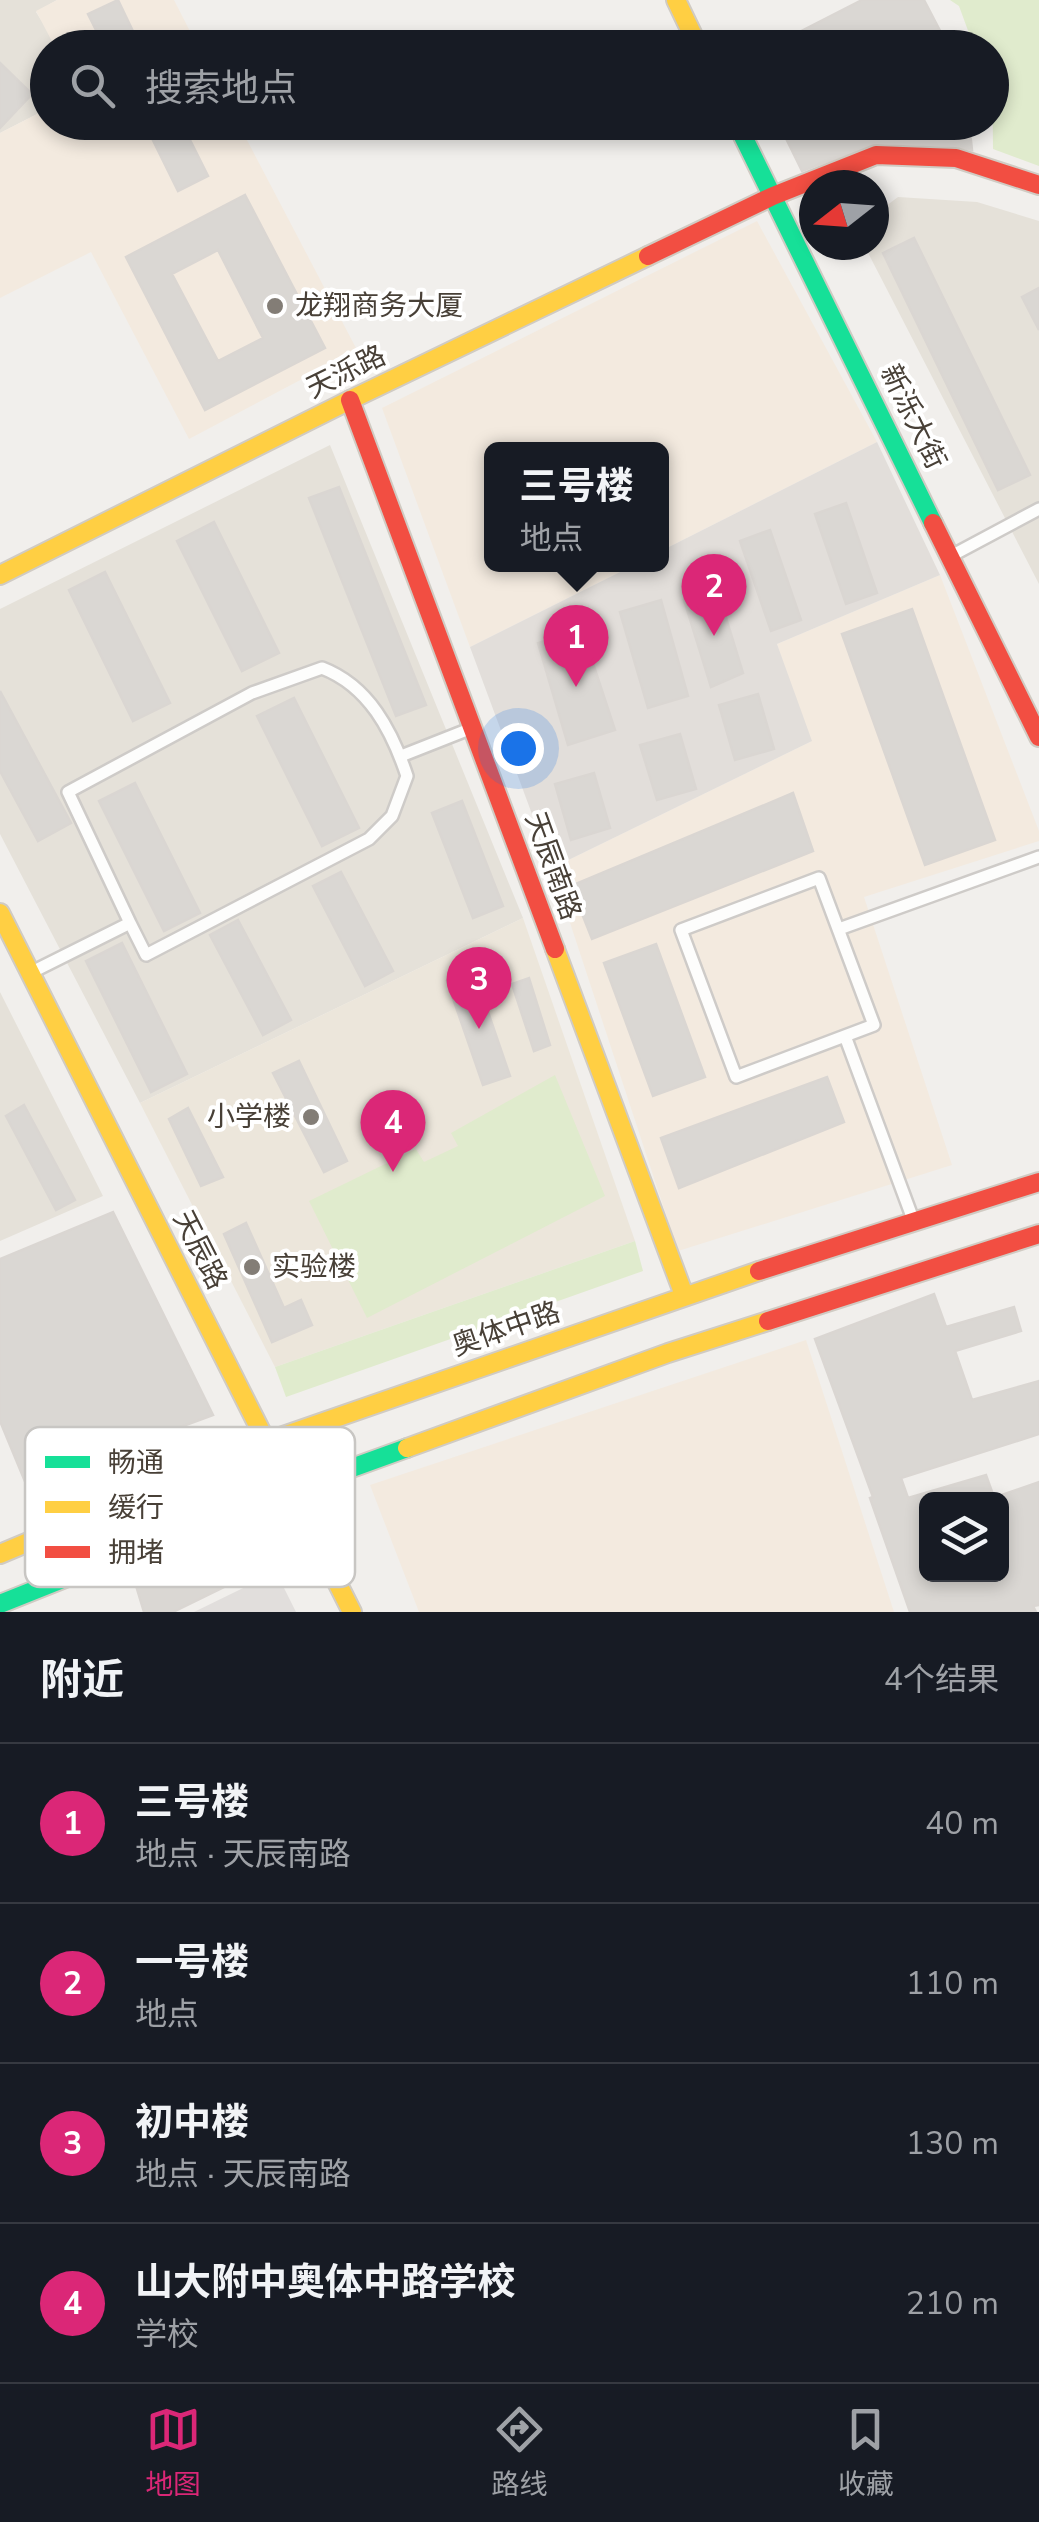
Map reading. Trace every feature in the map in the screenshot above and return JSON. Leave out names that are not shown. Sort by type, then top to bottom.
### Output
[{"type":"main road","points":[[676,0],[690,30]]},
{"type":"main road","name":"新泺大街","points":[[745,140],[1039,738]]},
{"type":"main road","name":"天泺路","points":[[0,574],[773,196],[876,155],[956,158],[1039,184]]},
{"type":"main road","name":"天辰南路","points":[[350,400],[684,1296]]},
{"type":"main road","name":"天辰路","points":[[0,913],[258,1427]]},
{"type":"main road","name":"奥体中路","points":[[309,1427],[684,1296],[1039,1182]]},
{"type":"main road","points":[[355,1467],[668,1353],[1039,1234]]},
{"type":"main road","name":"奥体中路","points":[[0,1554],[25,1543]]},
{"type":"main road","points":[[0,1604],[43,1587]]},
{"type":"main road","name":"天辰路","points":[[339,1587],[352,1612]]},
{"type":"street","points":[[950,556],[1039,509]]},
{"type":"street","points":[[322,668],[341,675],[383,718],[407,776],[392,816],[368,838],[146,955],[130,923],[68,792],[252,693],[322,668]]},
{"type":"street","points":[[400,756],[472,728]]},
{"type":"street","points":[[839,930],[1039,857]]},
{"type":"street","points":[[820,878],[874,1025],[845,1036],[736,1077],[681,930],[820,878]]},
{"type":"street","points":[[30,974],[130,923]]},
{"type":"street","points":[[845,1036],[914,1222]]},
{"type":"shaded area","points":[[0,0],[57,0],[36,12],[47,30],[30,30],[30,118],[0,133]]},
{"type":"shaded area","points":[[57,0],[174,0],[189,30],[46,30],[36,11]]},
{"type":"shaded area","points":[[30,118],[30,140],[247,140],[357,350],[189,439],[91,252],[0,298],[0,133]]},
{"type":"shaded area","points":[[898,197],[977,202],[1039,221],[1039,584],[872,260],[889,260],[889,204]]},
{"type":"shaded area","points":[[757,221],[877,442],[669,547],[669,442],[484,442],[484,572],[620,572],[470,647],[382,408]]},
{"type":"shaded area","points":[[877,442],[940,575],[777,644],[812,741],[552,868],[470,647],[620,572],[669,572],[669,547]]},
{"type":"shaded area","points":[[330,445],[523,918],[140,1103],[0,834],[0,609]]},
{"type":"shaded area","points":[[940,575],[1039,831],[1039,841],[864,897],[952,1165],[678,1251],[552,868],[810,742],[777,644]]},
{"type":"shaded area","points":[[523,918],[635,1241],[275,1367],[140,1103]]},
{"type":"shaded area","points":[[0,992],[103,1196],[0,1241]]},
{"type":"shaded area","points":[[806,1340],[894,1612],[419,1612],[370,1485]]},
{"type":"shaded area","points":[[245,1587],[284,1587],[296,1612],[194,1612]]},
{"type":"green space","points":[[950,0],[1039,0],[1039,166],[993,149],[993,140],[1009,140],[1009,30],[968,30],[959,6]]},
{"type":"green space","points":[[555,1075],[605,1196],[367,1318],[309,1201],[416,1149],[424,1162],[458,1146],[451,1133]]},
{"type":"green space","points":[[635,1241],[643,1271],[286,1397],[275,1367]]},
{"type":"building","points":[[118,0],[132,30],[96,30],[88,14]]},
{"type":"building","points":[[862,0],[924,0],[940,30],[803,30]]},
{"type":"building","points":[[0,63],[30,96],[0,128]]},
{"type":"building","points":[[153,140],[190,140],[208,176],[178,191]]},
{"type":"building","points":[[787,140],[971,140],[972,150],[956,146],[876,143],[802,170]]},
{"type":"building","name":"龙翔商务大厦","points":[[245,195],[325,348],[205,410],[126,257]],"holes":[[[218,250],[263,338],[218,361],[172,274]]]},
{"type":"building","points":[[914,238],[1030,475],[998,490],[886,260],[889,250]]},
{"type":"building","points":[[1039,288],[1039,330],[1022,297]]},
{"type":"building","points":[[339,487],[426,705],[396,716],[309,498]]},
{"type":"building","points":[[846,503],[877,593],[846,604],[815,514]]},
{"type":"building","points":[[214,522],[279,653],[242,671],[177,541]]},
{"type":"building","points":[[770,530],[801,620],[771,631],[740,541]]},
{"type":"building","points":[[105,572],[170,703],[133,721],[69,590]]},
{"type":"building","points":[[716,585],[743,673],[711,687],[684,600]]},
{"type":"building","points":[[661,600],[688,696],[648,708],[620,612]]},
{"type":"building","points":[[912,609],[995,840],[925,865],[842,634]]},
{"type":"building","points":[[582,630],[615,730],[568,745],[538,643]]},
{"type":"building","points":[[0,691],[71,823],[38,841],[0,771]]},
{"type":"building","points":[[758,694],[774,749],[735,760],[719,705]]},
{"type":"building","points":[[294,698],[359,828],[322,846],[257,716]]},
{"type":"building","points":[[680,734],[696,789],[657,800],[640,745]]},
{"type":"building","points":[[594,773],[610,828],[571,840],[555,784]]},
{"type":"building","points":[[135,783],[200,913],[164,931],[99,801]]},
{"type":"building","points":[[793,793],[813,851],[592,939],[571,886]]},
{"type":"building","points":[[462,801],[503,906],[473,918],[432,813]]},
{"type":"building","points":[[341,872],[393,971],[365,986],[313,886]]},
{"type":"building","points":[[238,920],[291,1020],[263,1035],[210,935]]},
{"type":"building","points":[[122,943],[187,1074],[151,1092],[86,961]]},
{"type":"building","points":[[656,944],[705,1077],[653,1096],[604,963]]},
{"type":"building","points":[[474,971],[510,1076],[483,1085],[447,981]]},
{"type":"building","points":[[529,978],[550,1045],[534,1051],[512,984]]},
{"type":"building","name":"小学楼","points":[[299,1061],[347,1161],[324,1172],[273,1073]]},
{"type":"building","points":[[827,1077],[844,1122],[679,1188],[661,1138]]},
{"type":"building","points":[[24,1105],[75,1200],[56,1210],[6,1116]]},
{"type":"building","points":[[188,1108],[223,1177],[201,1186],[169,1119]]},
{"type":"building","points":[[113,1212],[213,1415],[180,1427],[25,1427],[25,1482],[0,1421],[0,1259]]},
{"type":"building","name":"实验楼","points":[[246,1223],[284,1308],[301,1300],[312,1325],[272,1342],[224,1234]]},
{"type":"building","points":[[934,1294],[946,1327],[1014,1307],[1021,1331],[955,1351],[972,1400],[1039,1381],[1039,1434],[901,1478],[908,1498],[919,1495],[919,1582],[1009,1582],[1009,1493],[1039,1482],[1039,1605],[1033,1606],[1036,1612],[910,1612],[815,1339]]},
{"type":"building","points":[[986,1475],[992,1492],[928,1492]]},
{"type":"building","points":[[136,1587],[224,1587],[173,1612],[144,1612]]},
{"type":"traffic: fast","points":[[745,140],[933,523]]},
{"type":"traffic: fast","points":[[355,1467],[407,1448]]},
{"type":"traffic: fast","points":[[0,1604],[43,1587]]},
{"type":"traffic: slow","points":[[676,0],[690,30]]},
{"type":"traffic: slow","points":[[0,575],[648,256]]},
{"type":"traffic: slow","points":[[0,913],[259,1427]]},
{"type":"traffic: slow","points":[[555,949],[684,1295]]},
{"type":"traffic: slow","points":[[309,1427],[759,1271]]},
{"type":"traffic: slow","points":[[407,1448],[768,1321]]},
{"type":"traffic: slow","points":[[0,1554],[25,1543]]},
{"type":"traffic: slow","points":[[339,1587],[352,1612]]},
{"type":"traffic: jam","points":[[648,256],[773,196],[876,155],[956,158],[1039,185]]},
{"type":"traffic: jam","points":[[350,400],[555,949]]},
{"type":"traffic: jam","points":[[933,523],[1039,737]]},
{"type":"traffic: jam","points":[[759,1271],[1039,1182]]},
{"type":"traffic: jam","points":[[768,1321],[1039,1234]]},
{"type":"place","name":"龙翔商务大厦","points":[[275,306]]},
{"type":"place","name":"一号楼","points":[[714,636]]},
{"type":"place","name":"三号楼","points":[[576,687]]},
{"type":"place","name":"初中楼","points":[[479,1029]]},
{"type":"place","name":"小学楼","points":[[311,1117]]},
{"type":"place","name":"山大附中奥体中路学校","points":[[393,1172]]},
{"type":"place","name":"实验楼","points":[[252,1267]]}]
